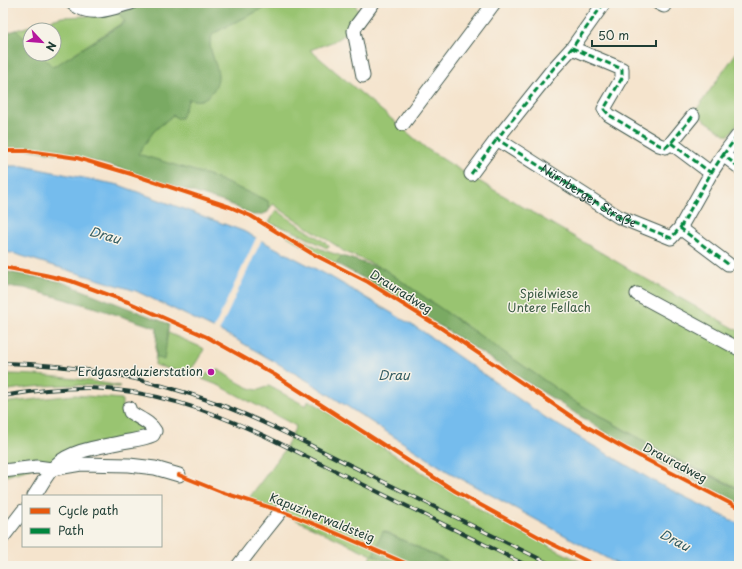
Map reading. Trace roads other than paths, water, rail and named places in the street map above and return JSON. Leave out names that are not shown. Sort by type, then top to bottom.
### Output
[{"type":"street","points":[[72,3],[81,9],[94,11],[131,3]]},
{"type":"street","points":[[363,76],[354,31],[373,3]]},
{"type":"street","points":[[403,124],[494,3]]},
{"type":"street","points":[[471,174],[553,69],[572,48],[604,3]]},
{"type":"street","points":[[572,48],[622,69],[622,78],[604,109],[609,115],[659,145],[666,147],[671,143],[692,116]]},
{"type":"street","points":[[728,264],[680,228],[711,173],[739,134]]},
{"type":"street","name":"Nürnberger Straße","points":[[497,139],[619,217],[671,238],[680,228]]},
{"type":"street","points":[[671,143],[711,173]]},
{"type":"street","points":[[723,155],[739,167]]},
{"type":"street","points":[[637,294],[739,349]]},
{"type":"street","points":[[35,495],[52,469],[59,462],[76,453],[153,435],[155,431],[153,428],[130,412],[129,408]]},
{"type":"street","points":[[3,471],[37,467],[52,469],[81,464],[129,465],[154,468],[179,475]]},
{"type":"street","points":[[238,566],[281,510]]},
{"type":"street","points":[[3,537],[22,513]]},
{"type":"water","name":"Drau","points":[[3,166],[23,166],[119,185],[243,231],[331,277],[422,331],[546,418],[657,483],[739,524],[739,566],[621,566],[447,471],[308,381],[232,337],[136,291],[12,253],[3,252]]},
{"type":"railway","points":[[3,363],[58,366],[111,374],[164,386],[216,403],[256,419],[554,566]]},
{"type":"railway","points":[[3,396],[35,391],[88,388],[111,389],[156,397],[201,410],[265,436],[528,566]]},
{"type":"place","name":"Erdgasreduzierstation","points":[[211,372]]},
{"type":"park label","name":"Spielwiese Untere Fellach","points":[[549,301]]}]
